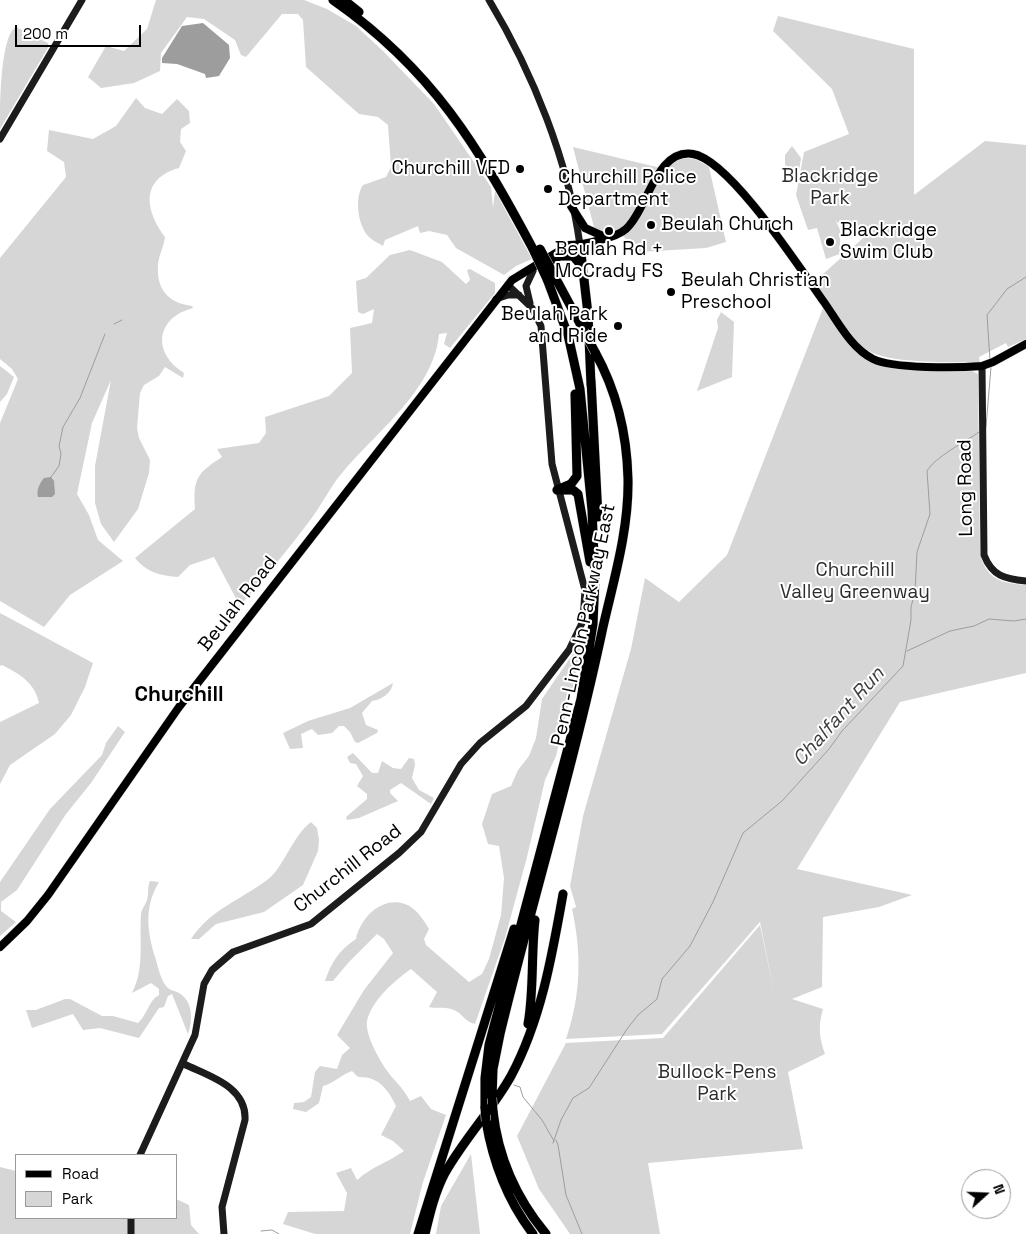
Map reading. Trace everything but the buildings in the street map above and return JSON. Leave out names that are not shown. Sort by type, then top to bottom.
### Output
[{"type":"highway","name":"Penn-Lincoln Parkway East","points":[[334,0],[388,43],[441,99],[477,149],[536,247]]},
{"type":"highway","name":"Penn-Lincoln Parkway East","points":[[344,0],[398,44],[445,96],[490,159],[551,277],[584,331],[612,388],[626,449],[628,488],[624,528],[594,670],[497,1047],[492,1098],[486,1120],[493,1155],[503,1184],[512,1202],[533,1234]]},
{"type":"highway","points":[[580,245],[589,331],[600,562],[600,609],[594,670]]},
{"type":"highway","points":[[560,256],[573,256],[583,267]]},
{"type":"highway","name":"Penn-Lincoln Parkway East","points":[[546,1234],[524,1205],[511,1180],[498,1144],[489,1110],[485,1078],[489,1045],[580,699],[590,646],[594,593],[592,510],[580,389],[574,357],[551,277]]},
{"type":"highway","points":[[557,490],[571,484],[577,476],[574,357]]},
{"type":"highway","points":[[591,380],[592,510]]},
{"type":"highway","points":[[557,490],[573,490],[578,494],[594,593]]},
{"type":"highway","points":[[418,1234],[535,870]]},
{"type":"highway","points":[[426,1234],[436,1194],[445,1173],[500,1093],[520,1056],[544,985],[563,894]]},
{"type":"highway","points":[[520,1056],[530,1008],[534,907]]},
{"type":"main road","name":"Beulah Road","points":[[508,285],[580,245],[621,232],[631,224],[660,172],[669,161],[680,155],[696,155],[714,165],[745,196],[840,325],[865,354],[880,362],[893,364],[984,365],[1026,344]]},
{"type":"main road","points":[[571,206],[587,230],[605,238]]},
{"type":"main road","name":"Beulah Road","points":[[0,946],[27,921],[48,896],[179,707],[508,285],[535,264],[569,245],[580,245]]},
{"type":"street","points":[[0,139],[82,0]]},
{"type":"street","points":[[489,0],[517,52],[537,98],[560,162],[580,245]]},
{"type":"street","points":[[532,308],[526,288],[527,280],[533,271]]},
{"type":"street","name":"Churchill Road","points":[[140,1154],[196,1035],[204,984],[212,970],[233,952],[311,924],[399,854],[429,819],[465,759],[480,743],[526,706],[569,650],[583,621],[586,594],[557,490],[549,446],[542,332],[532,308],[508,285]]},
{"type":"street","points":[[496,300],[508,295],[520,295]]},
{"type":"street","name":"Long Road","points":[[984,365],[981,431],[984,555],[988,565],[997,575],[1026,581]]},
{"type":"street","points":[[184,1064],[232,1088],[240,1097],[244,1110],[245,1120],[222,1207],[224,1234]]},
{"type":"street","points":[[131,1219],[131,1234]]},
{"type":"green space","points":[[156,0],[304,0],[327,9],[356,26],[434,104],[491,187],[493,208],[495,191],[532,259],[516,266],[504,275],[456,248],[447,235],[429,231],[420,233],[418,226],[385,240],[383,246],[369,237],[362,226],[358,212],[360,191],[363,185],[386,177],[391,167],[388,125],[378,117],[359,114],[306,67],[303,20],[298,14],[282,14],[246,57],[241,55],[235,40],[204,19],[187,17],[161,53],[160,71],[134,83],[101,88],[88,77],[106,46],[124,51],[147,29]]},
{"type":"green space","name":"Blackridge Park","points":[[778,16],[914,49],[914,195],[985,141],[1026,145],[1026,339],[1008,347],[1006,343],[979,357],[980,362],[907,360],[879,355],[869,351],[852,338],[838,320],[813,283],[872,230],[856,237],[836,221],[840,230],[840,254],[826,259],[817,228],[808,230],[796,195],[804,152],[849,134],[832,89],[773,31]]},
{"type":"green space","points":[[16,27],[48,43],[49,46],[0,129],[4,57],[11,33]]},
{"type":"green space","points":[[136,98],[145,108],[162,114],[177,99],[189,111],[190,123],[181,129],[180,142],[186,151],[179,168],[166,173],[158,180],[152,188],[150,196],[153,216],[165,237],[158,264],[159,281],[170,298],[193,308],[180,313],[171,320],[165,328],[162,337],[167,356],[184,373],[183,378],[165,367],[159,376],[144,385],[140,393],[137,428],[139,438],[150,460],[149,473],[138,509],[114,542],[101,524],[95,503],[95,466],[111,380],[92,423],[77,494],[89,515],[98,540],[123,561],[70,595],[44,627],[0,601],[0,423],[18,379],[12,369],[0,359],[0,258],[66,177],[64,162],[47,151],[49,130],[93,139],[116,126]]},
{"type":"green space","points":[[792,146],[801,158],[799,171],[785,165],[785,155]]},
{"type":"green space","points":[[573,147],[665,169],[676,161],[687,158],[703,163],[709,167],[726,242],[706,248],[639,252],[617,230],[595,231]]},
{"type":"green space","points":[[410,250],[442,262],[466,284],[470,280],[467,270],[470,269],[495,283],[495,293],[450,348],[444,344],[447,333],[439,334],[435,354],[427,374],[415,392],[342,473],[313,517],[240,606],[214,557],[190,565],[178,577],[154,572],[139,563],[135,558],[195,509],[195,490],[198,478],[207,468],[222,457],[217,449],[259,443],[266,433],[265,417],[329,396],[352,373],[350,328],[372,323],[374,309],[363,314],[358,312],[356,281],[366,278],[390,255]]},
{"type":"green space","name":"Churchill Valley Greenway","points":[[823,308],[849,344],[874,363],[885,367],[972,371],[978,374],[980,554],[983,563],[991,575],[1009,583],[1026,585],[1026,673],[900,702],[797,869],[912,895],[879,907],[823,917],[822,987],[792,999],[823,1009],[820,1032],[825,1054],[788,1072],[803,1149],[648,1163],[660,1234],[570,1234],[539,1189],[517,1136],[566,1043],[663,1038],[760,925],[775,997],[760,922],[662,1034],[566,1039],[575,1006],[578,974],[577,942],[572,909],[576,907],[570,886],[583,816],[631,649],[645,578],[679,602],[727,555]]},
{"type":"green space","points":[[721,312],[734,322],[732,377],[697,391],[718,328],[717,320]]},
{"type":"green space","points":[[0,366],[14,377],[7,394],[0,402]]},
{"type":"green space","points":[[0,613],[93,663],[85,687],[71,715],[55,734],[10,765],[0,784],[0,722],[39,703],[34,690],[26,680],[9,668],[0,666]]},
{"type":"green space","points":[[583,639],[556,756],[545,780],[505,938],[475,1024],[469,1022],[454,1010],[429,1007],[437,992],[411,969],[391,985],[379,998],[367,1021],[370,1039],[379,1058],[410,1101],[421,1096],[431,1109],[446,1115],[423,1182],[410,1234],[315,1234],[283,1224],[288,1212],[344,1211],[347,1193],[336,1173],[351,1168],[357,1180],[404,1151],[393,1141],[381,1135],[396,1106],[390,1094],[377,1081],[358,1077],[352,1071],[323,1086],[319,1103],[306,1112],[293,1109],[294,1103],[304,1102],[311,1097],[315,1072],[320,1066],[337,1069],[342,1055],[350,1048],[337,1035],[364,990],[393,953],[384,939],[377,934],[333,981],[325,981],[330,968],[336,957],[356,939],[362,924],[373,911],[380,906],[396,902],[409,906],[419,914],[429,929],[424,939],[426,945],[469,982],[482,974],[489,959],[501,915],[504,878],[499,846],[488,844],[482,824],[492,794],[511,786],[518,770],[529,756],[536,738],[542,699]]},
{"type":"green space","points":[[393,683],[388,693],[382,698],[372,701],[362,713],[366,725],[378,730],[377,733],[358,743],[355,742],[350,732],[344,726],[339,726],[332,733],[318,735],[312,729],[301,734],[303,748],[290,749],[283,733],[308,721],[350,708]]},
{"type":"green space","points":[[118,726],[125,732],[91,783],[66,814],[17,890],[1,902],[1,911],[16,922],[0,936],[0,882],[50,809],[102,755],[106,743]]},
{"type":"green space","points":[[353,753],[372,773],[378,773],[382,761],[393,768],[401,769],[409,758],[414,759],[415,765],[412,778],[419,790],[434,798],[431,804],[401,783],[390,790],[390,793],[398,801],[359,818],[347,820],[346,817],[367,799],[367,794],[357,786],[363,776],[356,764],[350,763],[347,757]]},
{"type":"green space","points":[[311,822],[317,828],[318,851],[303,885],[264,912],[216,924],[199,939],[191,939],[207,920],[273,875],[299,835]]},
{"type":"green space","points":[[150,881],[159,882],[151,901],[148,919],[152,947],[164,983],[169,989],[184,996],[187,1001],[191,1011],[191,1023],[188,1034],[172,994],[168,996],[164,1007],[159,1008],[139,1038],[100,1028],[83,1030],[73,1014],[32,1028],[26,1010],[36,1010],[65,999],[70,999],[102,1016],[113,1016],[138,1023],[141,1020],[153,1000],[159,995],[159,989],[151,983],[132,993],[139,974],[141,914],[147,900]]},
{"type":"green space","points":[[471,1154],[480,1234],[436,1234],[441,1206]]},
{"type":"green space","points":[[0,1167],[15,1171],[15,1219],[178,1219],[178,1200],[189,1205],[191,1225],[199,1234],[0,1234]]},
{"type":"shaded area","points":[[203,23],[229,45],[230,58],[219,76],[206,78],[205,74],[177,64],[162,63],[162,58],[182,26]]},
{"type":"shaded area","points":[[51,477],[54,481],[55,494],[52,497],[38,497],[38,489],[41,482],[44,478]]},
{"type":"waterway","name":"Chalfant Run","points":[[990,360],[987,315],[1007,289],[1026,277]]},
{"type":"waterway","points":[[114,324],[122,320]]},
{"type":"waterway","points":[[51,477],[59,466],[61,454],[59,446],[63,427],[80,398],[105,334]]},
{"type":"waterway","name":"Chalfant Run","points":[[986,427],[991,367]]},
{"type":"waterway","name":"Chalfant Run","points":[[553,1143],[561,1120],[573,1098],[589,1088],[627,1029],[638,1015],[657,999],[662,979],[690,946],[713,902],[743,833],[782,801],[829,749],[842,731],[903,666],[911,620],[911,607],[915,592],[917,552],[930,514],[927,471],[943,455],[979,432]]},
{"type":"waterway","points":[[258,578],[274,562]]},
{"type":"waterway","points":[[907,651],[950,631],[974,626],[989,619],[1014,621],[1026,619]]},
{"type":"waterway","points":[[514,1085],[520,1087],[523,1097],[542,1120],[554,1141]]},
{"type":"waterway","points":[[556,1140],[566,1195],[582,1234]]},
{"type":"waterway","points":[[261,1231],[272,1230],[279,1234]]},
{"type":"place","name":"Churchill VFD","points":[[520,169]]},
{"type":"place","name":"Churchill Police Department","points":[[548,189]]},
{"type":"place","name":"Beulah Church","points":[[651,225]]},
{"type":"place","name":"Beulah Rd + McCrady FS","points":[[609,231]]},
{"type":"place","name":"Blackridge Swim Club","points":[[830,242]]},
{"type":"place","name":"Beulah Christian Preschool","points":[[671,292]]},
{"type":"place","name":"Beulah Park and Ride","points":[[618,326]]},
{"type":"district","name":"Churchill","points":[[179,695]]},
{"type":"park label","name":"Bullock-Pens Park","points":[[717,1084]]}]
